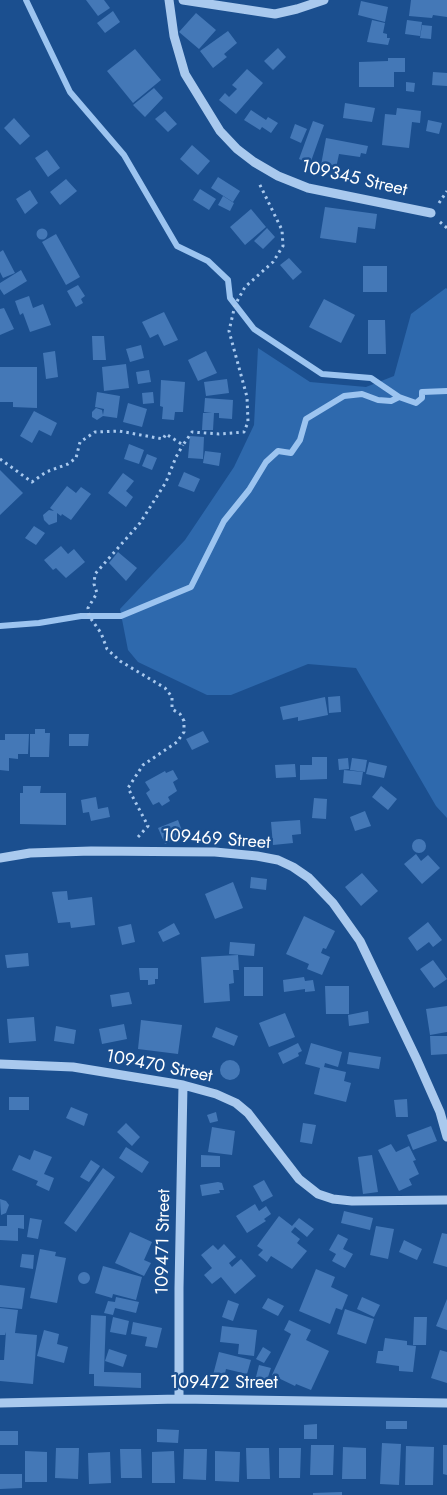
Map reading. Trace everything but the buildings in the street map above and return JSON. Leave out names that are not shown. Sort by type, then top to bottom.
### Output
[{"type":"street","name":"109345 Street","points":[[169,0],[174,36],[185,74],[220,131],[254,162],[278,176],[308,188],[430,213]]},
{"type":"street","points":[[183,0],[275,14],[324,0]]},
{"type":"street","name":"109469 Street","points":[[0,858],[52,852],[215,852],[278,860],[293,867],[309,878],[333,903],[360,941],[417,1060],[440,1112],[447,1137]]},
{"type":"street","name":"109470 Street","points":[[0,1064],[73,1067],[183,1085],[216,1094],[236,1103],[262,1129],[299,1179],[318,1194],[333,1199],[352,1201],[447,1200]]},
{"type":"street","name":"109471 Street","points":[[179,1400],[183,1085]]},
{"type":"street","name":"109472 Street","points":[[0,1403],[179,1400],[447,1403]]},
{"type":"path","points":[[131,851],[135,840],[148,826],[128,788],[143,765],[177,742],[184,732],[184,721],[180,714],[172,709],[172,697],[164,688],[120,661],[108,649],[102,633],[89,616],[88,608],[97,593],[94,584],[95,574],[149,511],[166,482],[176,457],[192,432],[219,434],[244,432],[248,422],[247,397],[229,331],[235,305],[245,287],[273,262],[283,246],[282,230],[256,176],[254,162]]},
{"type":"path","points":[[0,459],[32,482],[46,472],[68,464],[76,458],[80,442],[95,432],[119,432],[163,439],[166,434],[183,445]]},
{"type":"shaded area","points":[[446,288],[447,818],[436,806],[356,668],[308,664],[231,695],[207,695],[138,662],[128,650],[120,609],[185,540],[234,467],[254,425],[258,348],[310,382],[366,387],[394,376],[411,314]]},
{"type":"waterway","points":[[26,0],[70,92],[124,155],[177,246],[208,261],[228,280],[230,298],[254,329],[322,374],[371,378],[399,397]]},
{"type":"waterway","points":[[0,626],[39,623],[81,616],[121,616],[191,587],[224,521],[249,490],[266,462],[278,451],[291,453],[300,440],[306,419],[344,396],[362,394],[378,400],[391,401],[399,397],[416,403],[422,398],[422,392],[447,391]]}]
